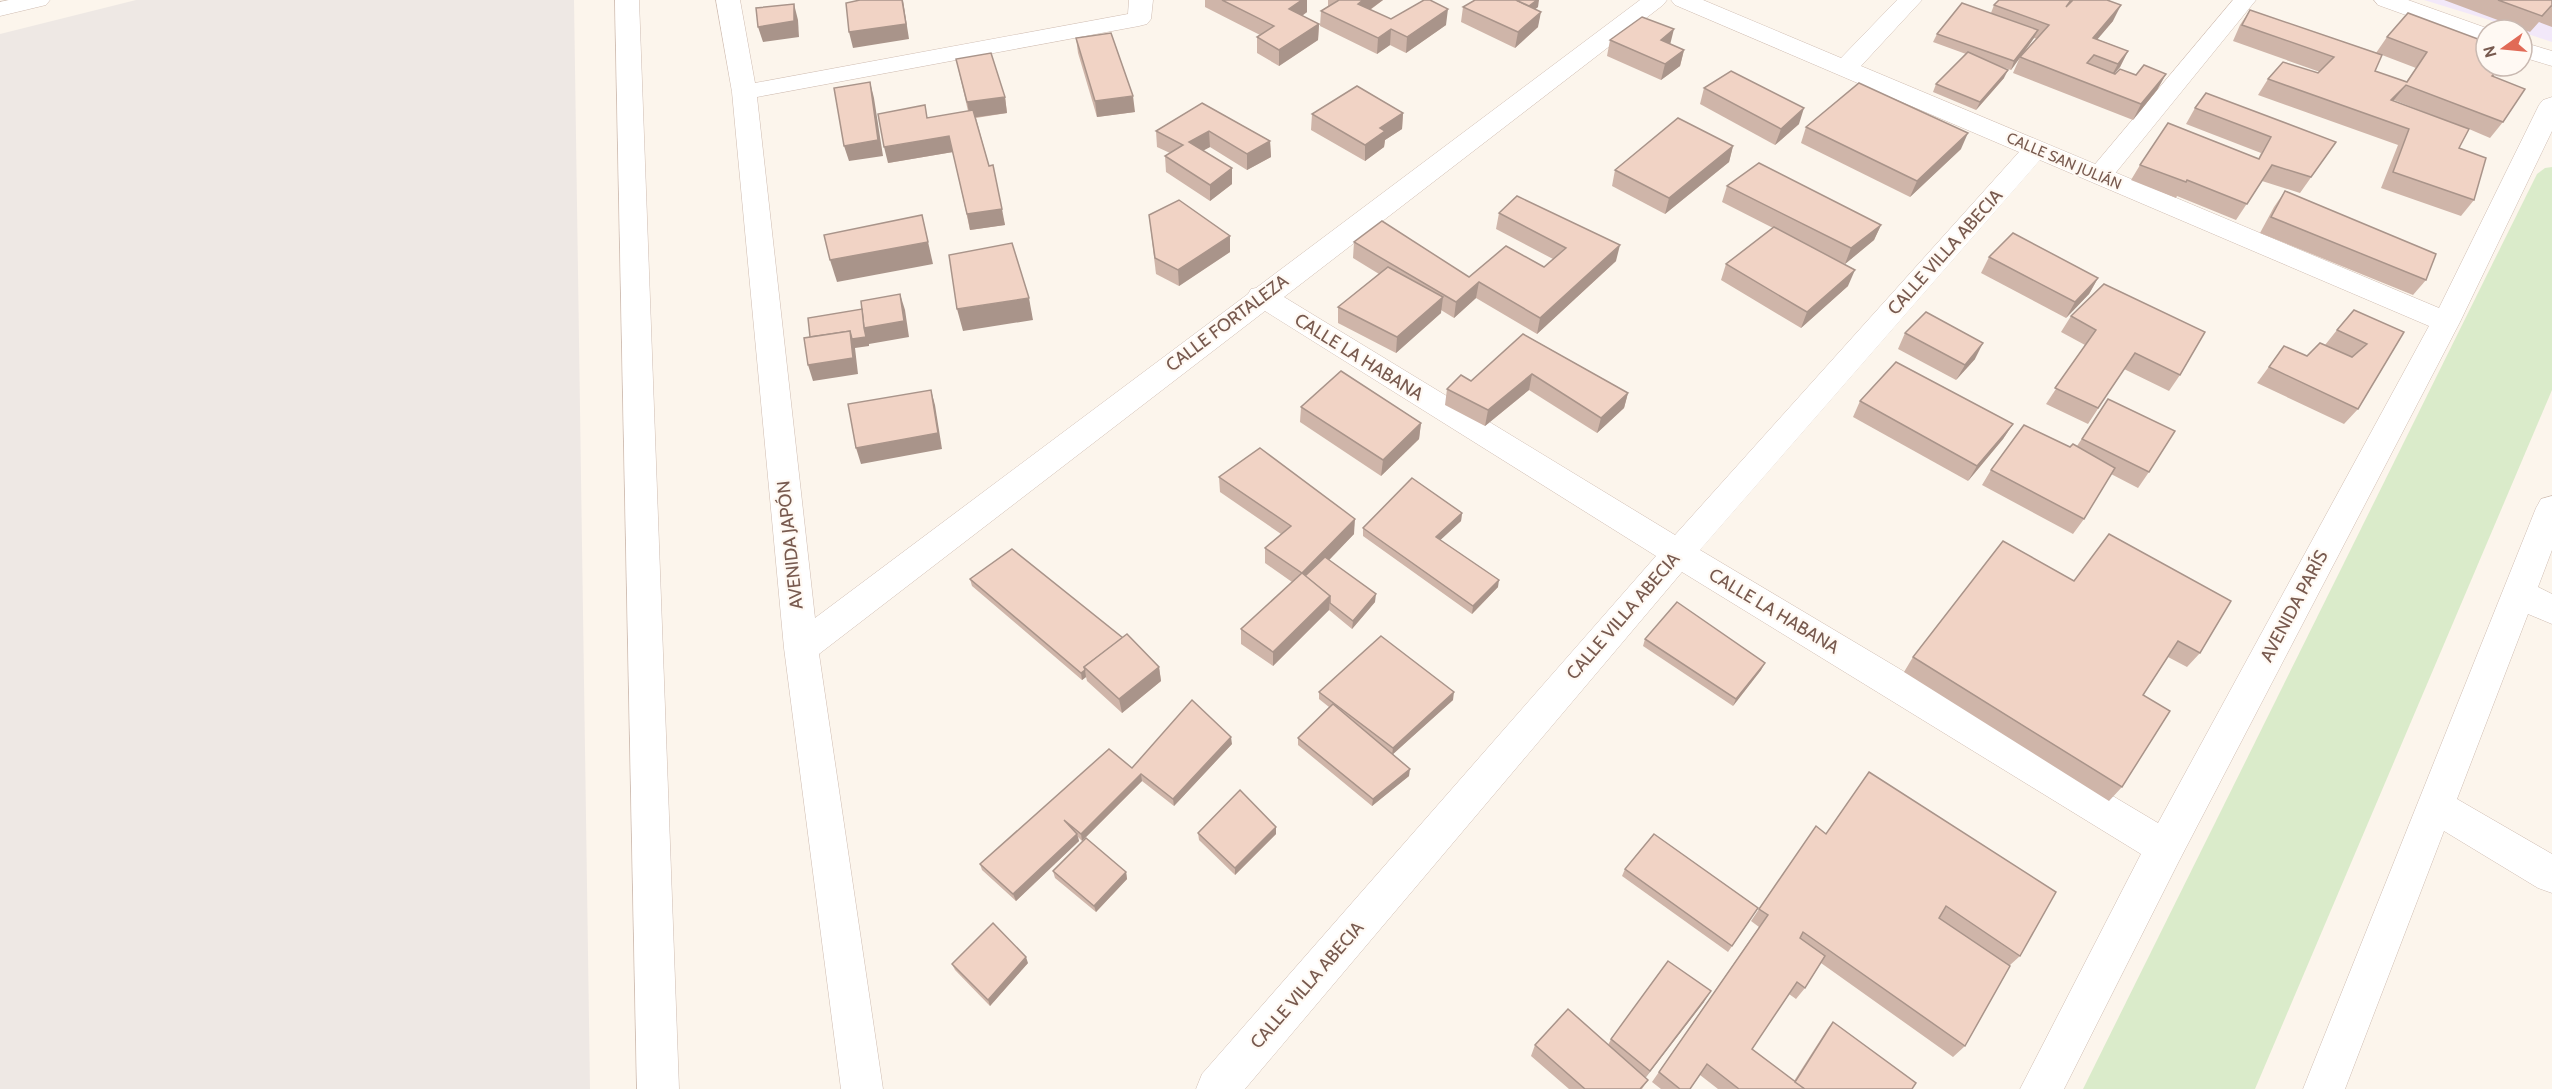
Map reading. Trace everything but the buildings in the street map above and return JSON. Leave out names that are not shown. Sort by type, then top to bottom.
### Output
[{"type":"street","points":[[0,9],[38,0]]},
{"type":"street","points":[[627,0],[658,1089]]},
{"type":"street","name":"AVENIDA JAPÓN","points":[[728,0],[744,92],[801,648],[862,1089]]},
{"type":"street","points":[[744,92],[1139,19],[1141,0]]},
{"type":"street","name":"CALLE FORTALEZA","points":[[801,648],[1261,296],[1654,0]]},
{"type":"street","name":"CALLE SAN JULIÁN","points":[[1683,0],[2446,322]]},
{"type":"street","points":[[1845,68],[1910,0]]},
{"type":"street","points":[[2386,0],[2474,32]]},
{"type":"street","points":[[2534,53],[2552,59]]},
{"type":"street","name":"AVENIDA PARÍS","points":[[2041,1089],[2165,848],[2446,322],[2549,116]]},
{"type":"street","name":"CALLE VILLA ABECIA","points":[[1217,1089],[1678,553],[2035,150]]},
{"type":"street","name":"CALLE LA HABANA","points":[[1261,296],[1678,553],[2165,848]]},
{"type":"street","points":[[2324,1089],[2552,508]]},
{"type":"street","points":[[2518,593],[2552,610]]},
{"type":"street","points":[[2435,806],[2552,875]]},
{"type":"lane","points":[[2100,175],[2246,0]]},
{"type":"shaded area","points":[[136,0],[574,0],[590,1089],[0,1089],[0,34]]},
{"type":"shaded area","points":[[2424,0],[2552,0],[2552,42],[2534,36],[2534,18],[2483,18]]},
{"type":"green space","points":[[2552,167],[2552,390],[2255,1089],[2083,1089],[2537,174],[2545,168]]}]
